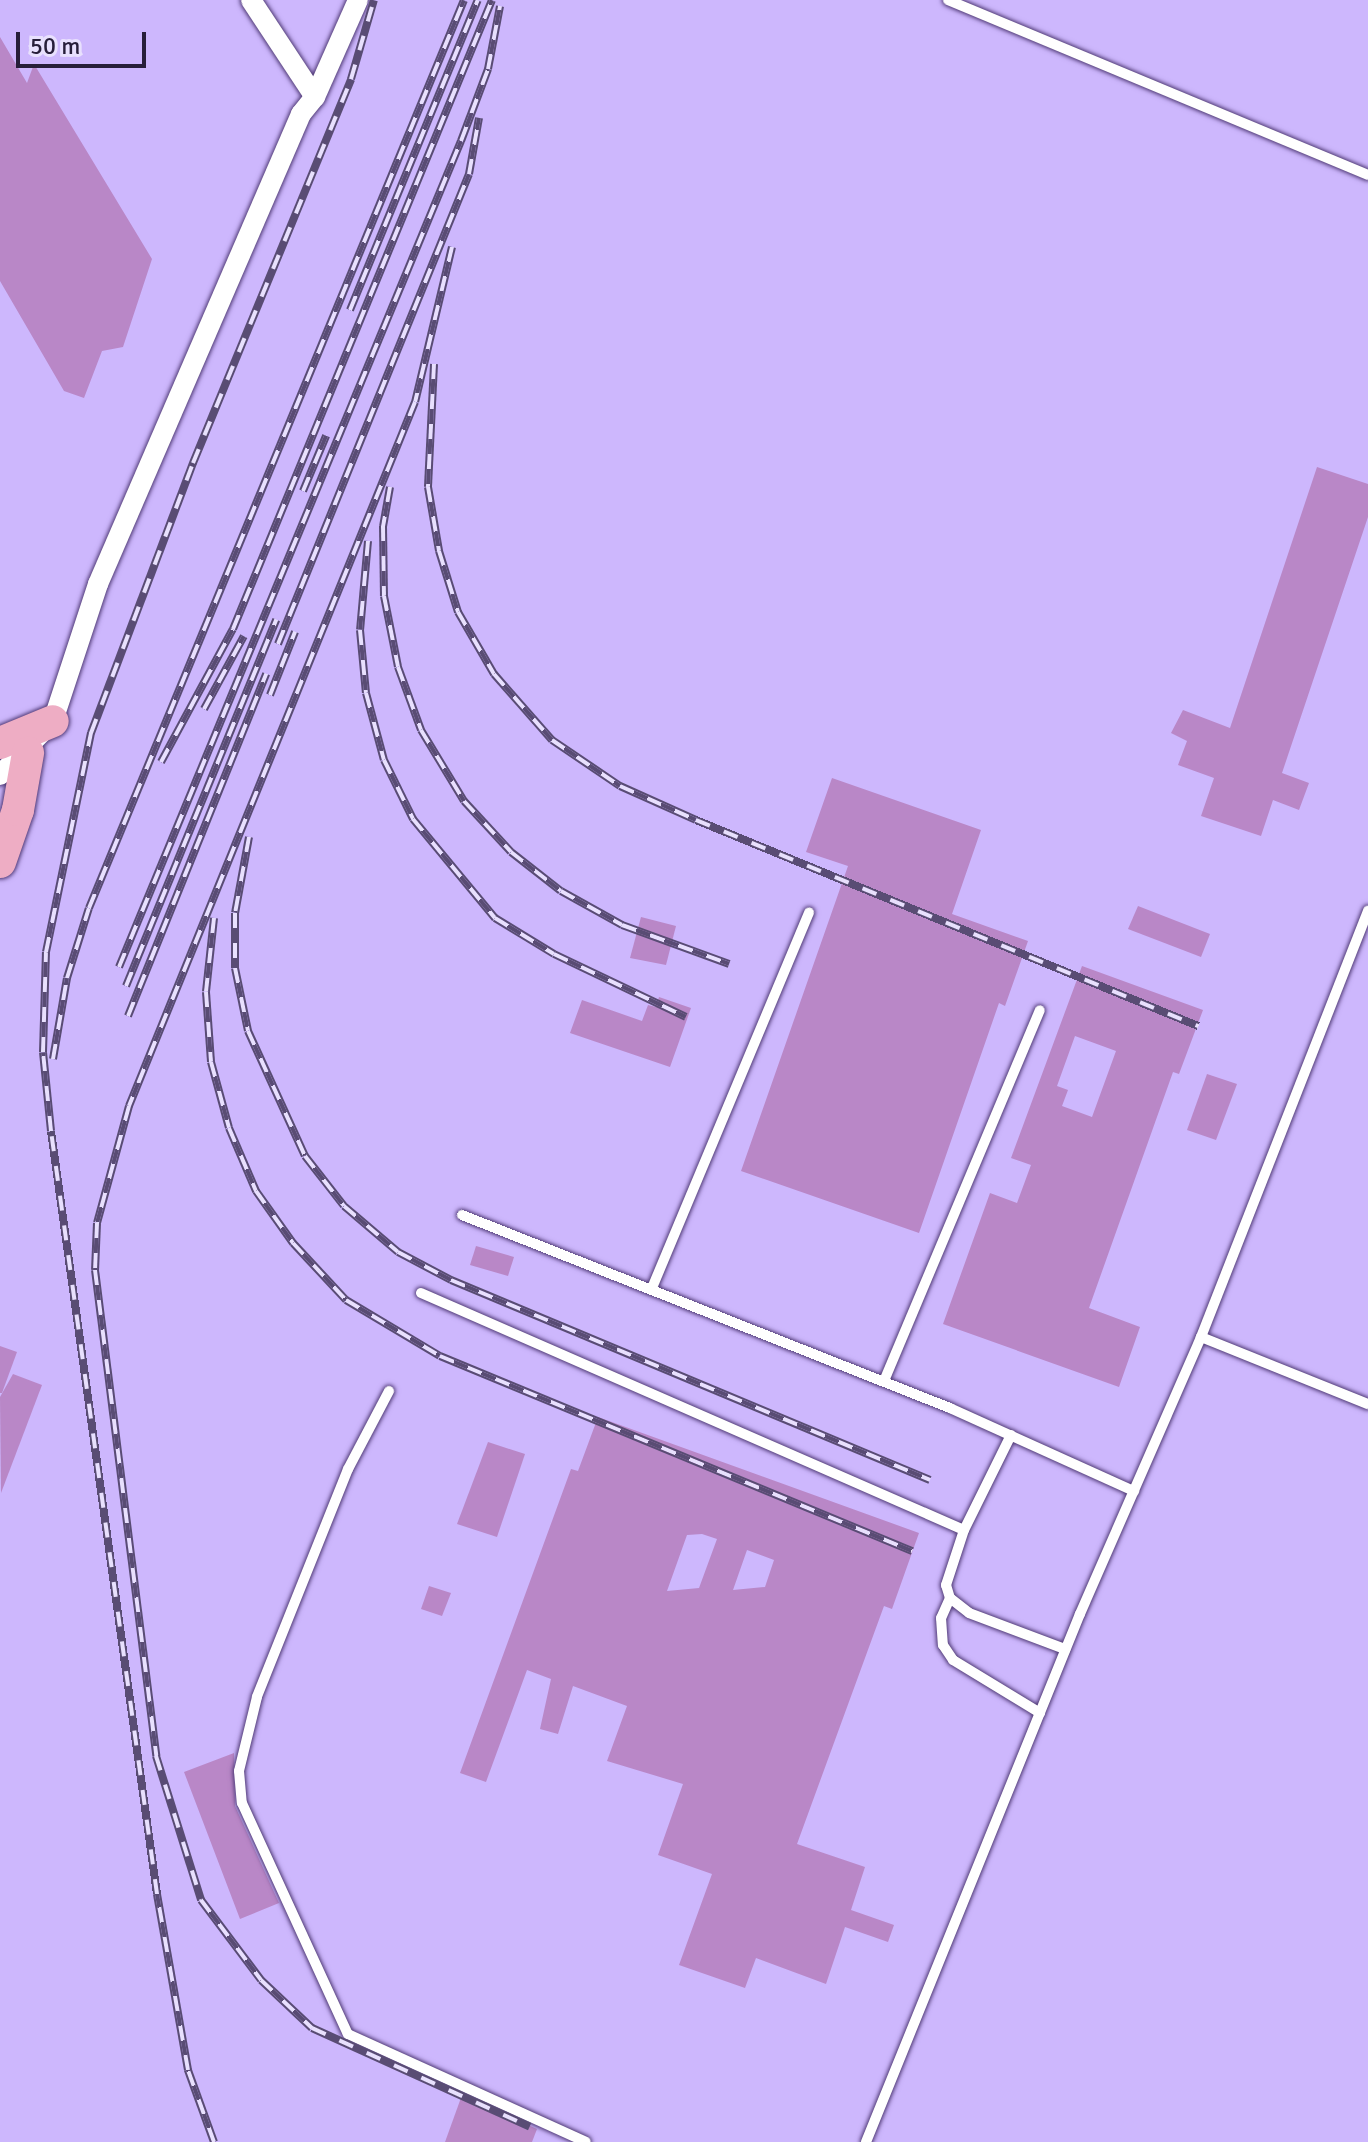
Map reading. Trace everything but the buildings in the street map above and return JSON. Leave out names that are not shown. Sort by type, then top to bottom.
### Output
[{"type":"main road","points":[[0,862],[18,810],[14,748],[53,721]]},
{"type":"street","points":[[251,0],[315,97]]},
{"type":"street","points":[[53,721],[98,584],[301,114],[315,97],[358,0]]},
{"type":"street","points":[[0,775],[14,748]]},
{"type":"lane","points":[[948,0],[1368,175]]},
{"type":"lane","points":[[866,2142],[1065,1649],[1201,1337],[1368,911]]},
{"type":"lane","points":[[652,1288],[809,912]]},
{"type":"lane","points":[[884,1381],[1040,1010]]},
{"type":"lane","points":[[462,1215],[884,1381],[1134,1491]]},
{"type":"lane","points":[[421,1293],[964,1530]]},
{"type":"lane","points":[[1201,1337],[1368,1404]]},
{"type":"lane","points":[[389,1391],[348,1469],[257,1697],[239,1771],[242,1803],[348,2034],[364,2047],[586,2142]]},
{"type":"lane","points":[[1011,1435],[964,1530],[946,1585],[950,1598],[969,1613],[1065,1649]]},
{"type":"lane","points":[[950,1598],[941,1618],[943,1645],[953,1660],[1040,1713]]},
{"type":"railway","points":[[214,2142],[188,2070],[157,1894],[51,1131],[43,1052],[46,952],[91,733],[193,463],[351,79],[374,0]]},
{"type":"railway","points":[[53,1059],[67,978],[89,908],[464,0]]},
{"type":"railway","points":[[350,310],[478,0]]},
{"type":"railway","points":[[161,762],[233,629],[492,0]]},
{"type":"railway","points":[[119,967],[461,141],[488,69],[500,6]]},
{"type":"railway","points":[[278,644],[469,174],[479,118]]},
{"type":"railway","points":[[452,247],[415,402],[129,1106],[97,1223],[95,1270],[156,1756],[201,1900],[261,1980],[312,2028],[530,2127]]},
{"type":"railway","points":[[434,364],[428,487],[439,551],[458,612],[494,674],[552,740],[620,786],[696,820],[1198,1026]]},
{"type":"railway","points":[[303,491],[326,436]]},
{"type":"railway","points":[[390,487],[383,526],[384,596],[398,667],[421,730],[464,801],[511,852],[561,891],[622,925],[729,964]]},
{"type":"railway","points":[[368,541],[360,630],[366,693],[384,760],[413,819],[495,918],[554,954],[686,1017]]},
{"type":"railway","points":[[126,986],[276,620]]},
{"type":"railway","points":[[270,695],[295,632]]},
{"type":"railway","points":[[204,709],[244,636]]},
{"type":"railway","points":[[128,1016],[266,674]]},
{"type":"railway","points":[[249,837],[235,913],[235,968],[248,1031],[305,1156],[344,1206],[398,1252],[451,1280],[930,1480]]},
{"type":"railway","points":[[214,918],[206,992],[211,1062],[229,1128],[256,1191],[293,1243],[346,1300],[440,1356],[912,1551]]}]
